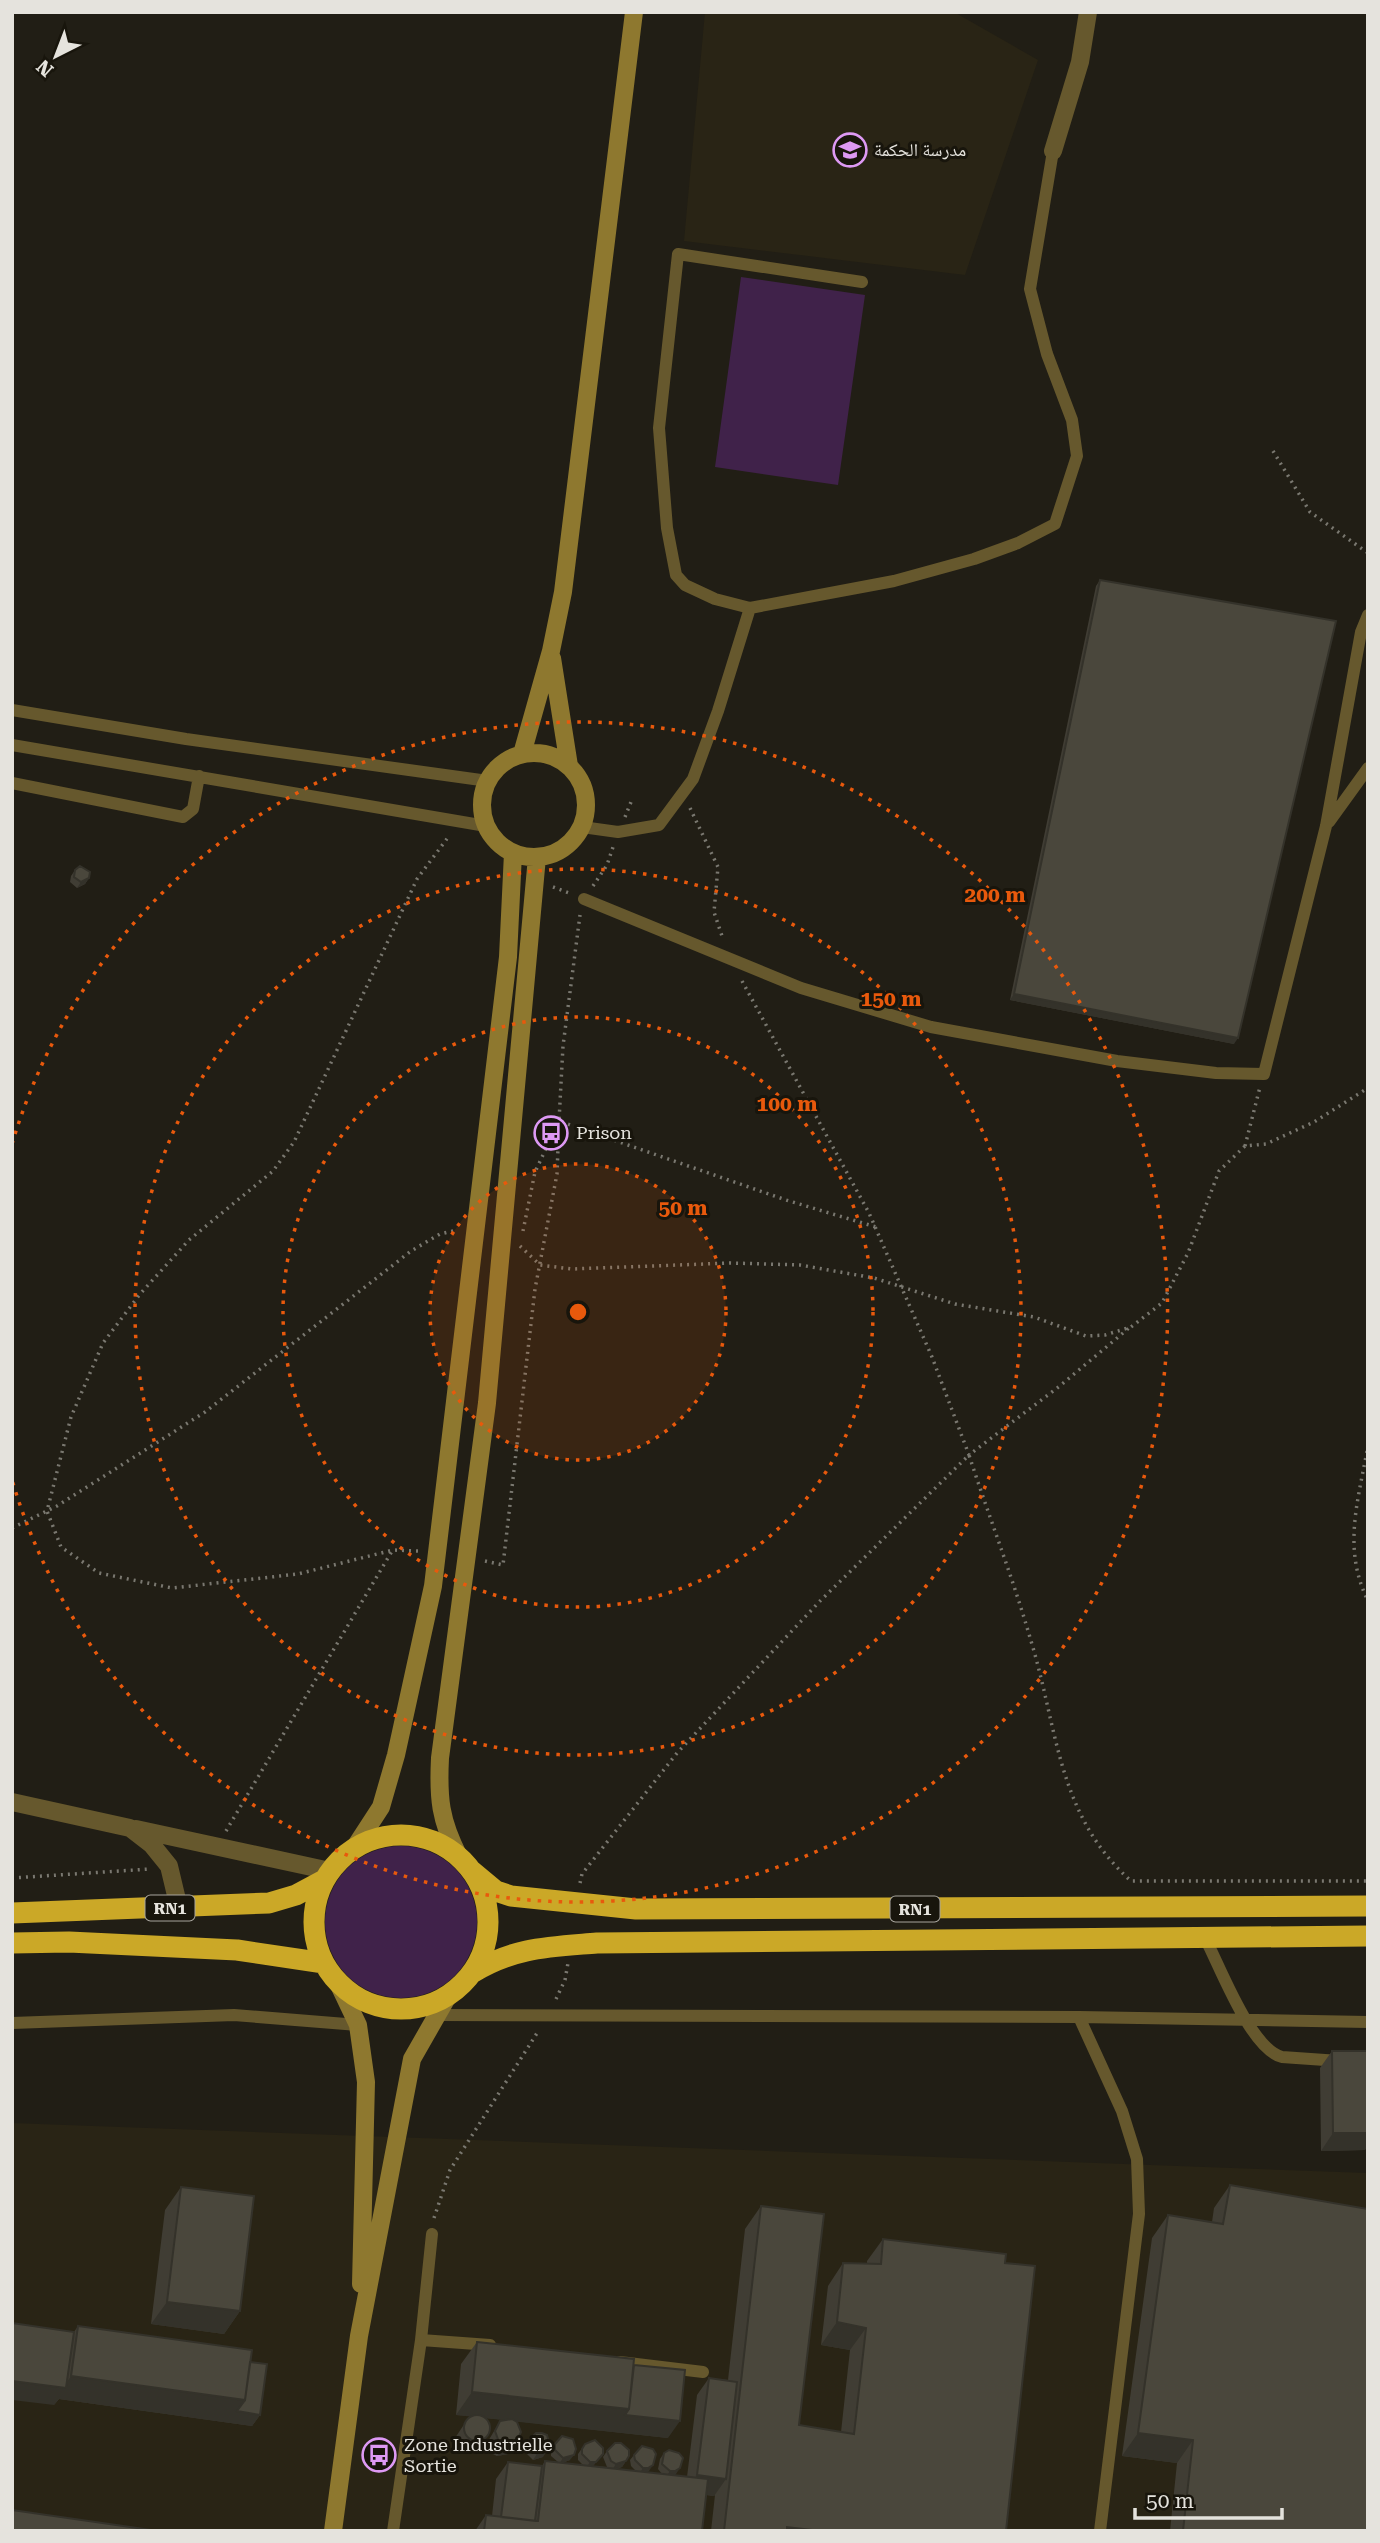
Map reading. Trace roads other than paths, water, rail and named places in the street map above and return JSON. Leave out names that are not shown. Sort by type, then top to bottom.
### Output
[{"type":"highway","name":"RN1","points":[[12,1913],[269,1903],[296,1895],[327,1876],[355,1847],[380,1837],[408,1835],[435,1842],[496,1891],[511,1896],[636,1909],[1368,1906]]},
{"type":"highway","name":"RN1","points":[[465,1864],[484,1895],[488,1922],[485,1948],[472,1973]]},
{"type":"highway","name":"RN1","points":[[327,1876],[316,1903],[314,1928],[324,1963],[338,1983],[360,1998],[384,2008],[411,2009],[448,1996],[472,1973],[501,1957],[524,1949],[570,1946],[1368,1936]]},
{"type":"highway","name":"RN1","points":[[12,1943],[69,1942],[237,1950],[324,1963]]},
{"type":"main road","points":[[522,754],[551,651],[563,592],[634,12]]},
{"type":"main road","points":[[551,651],[569,766]]},
{"type":"main road","points":[[522,754],[555,757],[569,766],[580,779],[586,794],[587,811],[582,827],[573,841],[560,851],[537,857],[513,853],[495,841],[486,826],[482,808],[488,782],[505,761],[522,754]]},
{"type":"main road","points":[[355,1847],[381,1807],[396,1755],[433,1586],[508,957],[513,853]]},
{"type":"main road","points":[[465,1864],[445,1830],[438,1798],[440,1758],[487,1403],[537,857]]},
{"type":"main road","points":[[338,1983],[358,2025],[366,2082],[359,2336]]},
{"type":"main road","points":[[333,2531],[359,2336],[412,2059],[448,1996]]},
{"type":"street","points":[[1053,151],[1080,62],[1088,12]]},
{"type":"street","points":[[12,1802],[218,1847],[327,1876]]},
{"type":"street","points":[[130,1828],[152,1845],[169,1866],[179,1908]]},
{"type":"lane","points":[[862,282],[678,254],[659,428],[669,541],[676,575],[685,585],[715,599],[750,608],[894,581],[974,559],[1018,543],[1055,524],[1077,456],[1072,420],[1046,354],[1030,289],[1053,151]]},
{"type":"lane","points":[[582,827],[618,832],[659,825],[693,779],[718,711],[750,608]]},
{"type":"lane","points":[[584,899],[801,988],[931,1027],[1117,1061],[1216,1073],[1264,1074],[1326,826],[1361,632],[1368,615]]},
{"type":"lane","points":[[12,710],[186,739],[488,782]]},
{"type":"lane","points":[[12,745],[459,819],[486,826]]},
{"type":"lane","points":[[1326,826],[1368,768]]},
{"type":"lane","points":[[12,783],[183,817],[193,808],[199,776]]},
{"type":"lane","points":[[1206,1940],[1247,2021],[1261,2044],[1275,2055],[1368,2063]]},
{"type":"lane","points":[[12,2023],[234,2015],[358,2025]]},
{"type":"lane","points":[[436,2015],[1079,2017],[1368,2022]]},
{"type":"lane","points":[[1079,2017],[1122,2111],[1137,2159],[1139,2214],[1100,2531]]},
{"type":"lane","points":[[393,2531],[421,2340],[432,2234]]},
{"type":"lane","points":[[421,2340],[504,2347]]},
{"type":"lane","points":[[610,2360],[703,2372]]},
{"type":"place","name":"مدرسة الحكمة","points":[[850,150]]},
{"type":"place","name":"Prison","points":[[551,1133]]},
{"type":"place","name":"Zone Industrielle Sortie","points":[[379,2455]]}]
